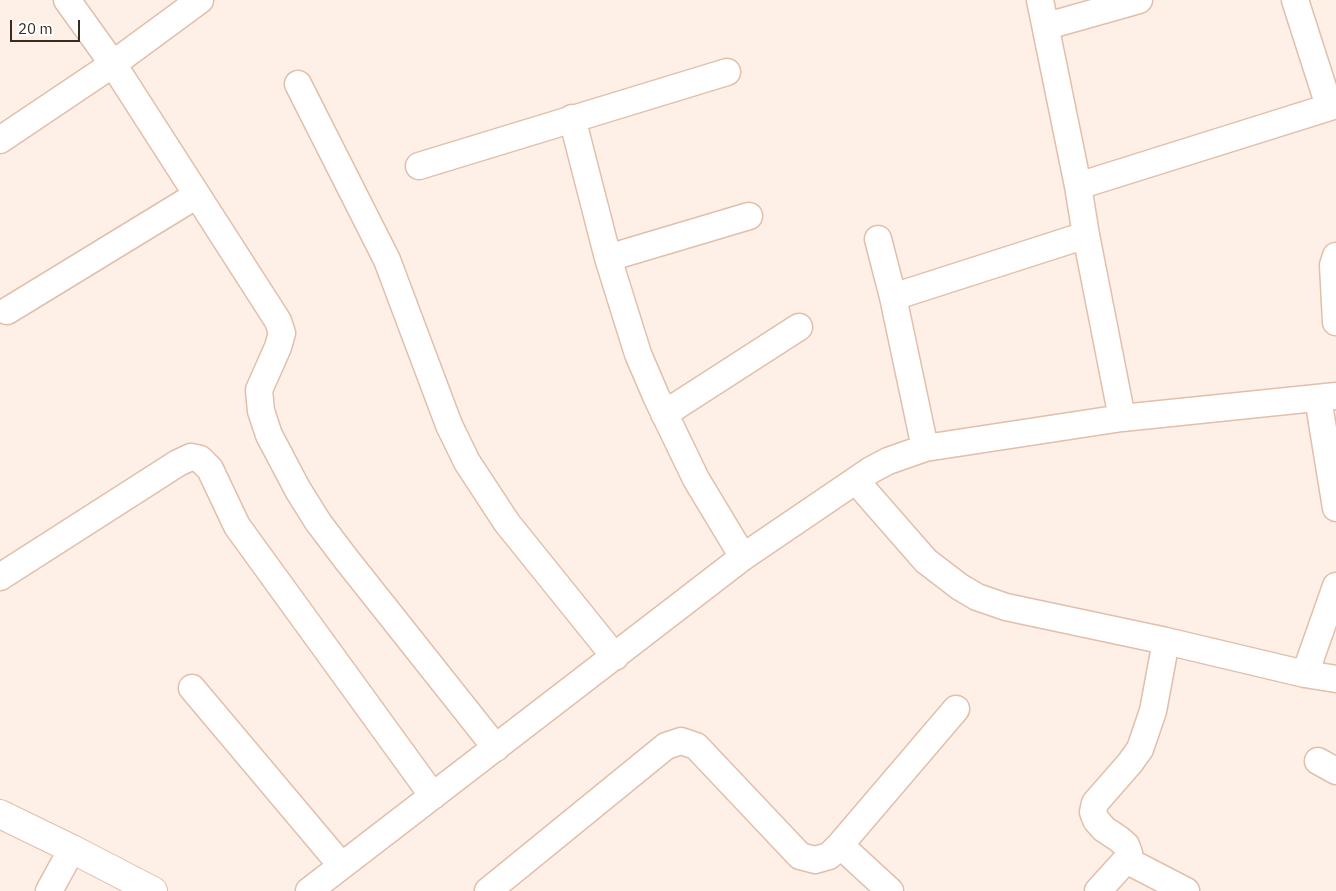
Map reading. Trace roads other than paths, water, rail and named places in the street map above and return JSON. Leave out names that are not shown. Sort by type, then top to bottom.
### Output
[{"type":"street","points":[[67,0],[113,64],[278,322],[282,333],[278,347],[259,390],[261,411],[269,435],[298,490],[318,522],[346,559],[496,748]]},
{"type":"street","points":[[0,140],[113,64],[200,0]]},
{"type":"street","points":[[1040,0],[1047,26],[1122,418]]},
{"type":"street","points":[[1047,26],[1139,0]]},
{"type":"street","points":[[1078,186],[1332,106],[1296,0]]},
{"type":"street","points":[[419,166],[727,72]]},
{"type":"street","points":[[298,84],[387,260],[448,425],[467,462],[507,524],[615,657]]},
{"type":"street","points":[[572,118],[608,258],[638,354],[664,414],[696,479],[743,557]]},
{"type":"street","points":[[6,311],[197,195]]},
{"type":"street","points":[[608,258],[749,216]]},
{"type":"street","points":[[893,297],[1086,235]]},
{"type":"street","points":[[878,239],[893,297],[925,448]]},
{"type":"street","points":[[1336,256],[1333,265],[1336,322]]},
{"type":"street","points":[[664,414],[799,327]]},
{"type":"street","points":[[309,891],[743,557],[871,470],[888,461],[925,448],[1122,418],[1327,397],[1336,508]]},
{"type":"street","points":[[0,576],[178,463],[191,457],[200,459],[210,469],[237,526],[433,796]]},
{"type":"street","points":[[856,482],[926,561],[960,587],[978,597],[1006,607],[1166,641],[1304,674],[1336,679]]},
{"type":"street","points":[[1304,674],[1336,586]]},
{"type":"street","points":[[1098,891],[1126,860],[1129,853],[1126,845],[1104,829],[1096,820],[1093,812],[1096,803],[1140,749],[1153,711],[1166,641]]},
{"type":"street","points":[[192,688],[341,865]]},
{"type":"street","points":[[488,891],[666,746],[681,741],[696,746],[800,856],[815,860],[829,856],[956,708]]},
{"type":"street","points":[[0,814],[72,848],[153,891]]},
{"type":"street","points":[[840,845],[890,891]]},
{"type":"street","points":[[49,891],[72,848]]},
{"type":"street","points":[[1126,860],[1186,891]]}]
